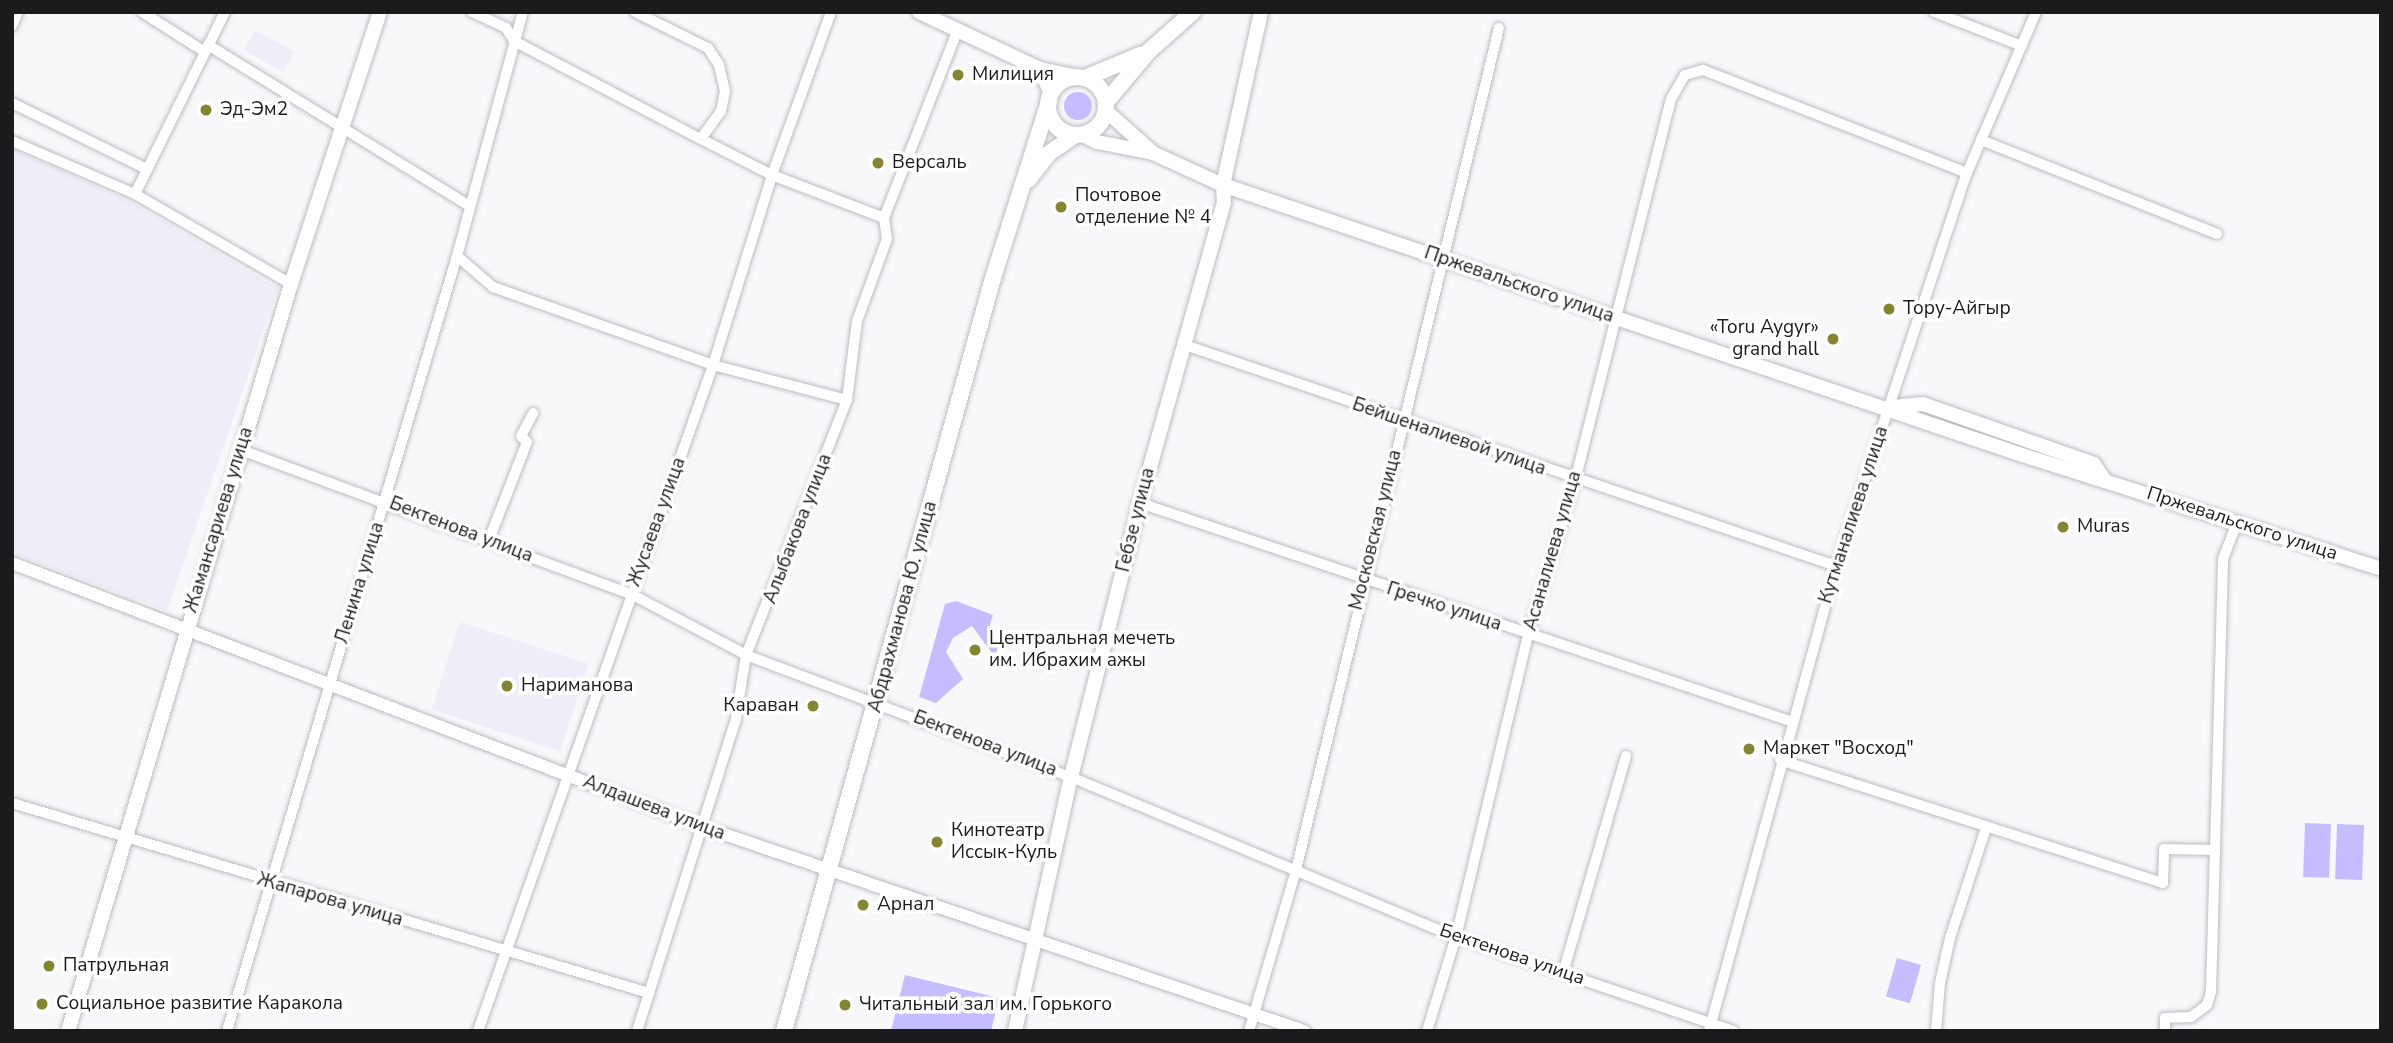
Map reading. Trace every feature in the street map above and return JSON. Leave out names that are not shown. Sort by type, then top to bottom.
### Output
[{"type":"highway","points":[[1149,51],[1081,78],[1061,82],[1050,98],[1053,123],[1079,135],[1098,126],[1106,106],[1149,51],[1193,12]]},
{"type":"highway","points":[[1081,78],[1099,87],[1106,106]]},
{"type":"highway","name":"Абдрахманова Ю. улица","points":[[785,1031],[993,278],[1050,98]]},
{"type":"highway","name":"Абдрахманова Ю. улица","points":[[1024,185],[1048,154],[1079,135]]},
{"type":"main road","name":"Жамансариева улица","points":[[68,1031],[291,284],[380,12]]},
{"type":"main road","points":[[919,12],[1040,69],[1081,78]]},
{"type":"main road","name":"Гебзе улица","points":[[1015,1031],[1038,942],[1071,777],[1140,503],[1182,344],[1224,203],[1223,186],[1261,12]]},
{"type":"main road","points":[[1040,69],[1050,98]]},
{"type":"main road","name":"Пржевальского улица","points":[[1106,106],[1153,153]]},
{"type":"main road","name":"Пржевальского улица","points":[[1079,135],[1097,142],[1153,153],[1223,186],[2381,569]]},
{"type":"street","points":[[12,26],[18,12]]},
{"type":"street","points":[[142,12],[344,125],[468,205]]},
{"type":"street","points":[[135,194],[225,12]]},
{"type":"street","points":[[472,12],[506,28],[514,41],[772,175],[884,218]]},
{"type":"street","name":"Ленина улица","points":[[227,1031],[457,256],[468,205],[523,12]]},
{"type":"street","points":[[635,12],[708,48],[719,65],[725,91],[720,111],[701,139]]},
{"type":"street","name":"Жусаева улица","points":[[478,1031],[566,774],[713,365],[772,175],[831,12]]},
{"type":"street","points":[[1934,12],[2022,46]]},
{"type":"street","name":"Кутманалиева улица","points":[[1710,1027],[1790,721],[1836,566],[1967,173],[2036,12]]},
{"type":"street","name":"Московская улица","points":[[1249,1031],[1296,870],[1363,581],[1499,28]]},
{"type":"street","name":"Алыбакова улица","points":[[637,1031],[736,718],[746,654],[847,400],[857,321],[887,239],[884,218],[958,29]]},
{"type":"street","name":"Асаналиева улица","points":[[1427,1031],[1456,937],[1528,635],[1575,481],[1613,316],[1671,99],[1685,75],[1703,69],[1967,173]]},
{"type":"street","points":[[12,103],[147,169]]},
{"type":"street","points":[[1981,140],[2217,234]]},
{"type":"street","points":[[12,141],[135,194],[291,284]]},
{"type":"street","points":[[457,256],[493,287],[713,365],[847,400]]},
{"type":"street","name":"Бейшеналиевой улица","points":[[1182,344],[1575,481],[1836,566]]},
{"type":"street","points":[[489,541],[527,442],[521,436],[533,413]]},
{"type":"street","name":"Бектенова улица","points":[[241,450],[631,594],[746,654],[1071,777],[1456,937],[1710,1027],[1734,1031]]},
{"type":"street","name":"Гречко улица","points":[[1140,503],[1363,581],[1790,721]]},
{"type":"street","points":[[2165,1031],[2165,1018],[2191,1017],[2210,999],[2223,559],[2237,523]]},
{"type":"street","name":"Алдашева улица","points":[[12,563],[187,626],[703,827],[1304,1031]]},
{"type":"street","points":[[1563,973],[1626,756]]},
{"type":"street","points":[[1780,760],[2163,883],[2164,849],[2215,850]]},
{"type":"street","name":"Жапарова улица","points":[[12,803],[269,883],[505,948],[649,993]]},
{"type":"street","points":[[1936,1031],[1940,983],[1950,938],[1986,828]]},
{"type":"shaded area","points":[[255,30],[294,52],[283,72],[244,50]]},
{"type":"shaded area","points":[[1078,92],[1088,96],[1092,106],[1088,116],[1078,120],[1068,116],[1064,106],[1068,96]]},
{"type":"shaded area","points":[[12,149],[128,200],[278,288],[167,611],[12,553]]},
{"type":"shaded area","points":[[956,601],[993,615],[989,628],[999,643],[995,657],[972,626],[953,638],[946,652],[963,679],[936,703],[919,697],[945,604]]},
{"type":"shaded area","name":"Нариманова","points":[[460,622],[588,664],[560,751],[432,709]]},
{"type":"shaded area","points":[[2305,823],[2331,824],[2329,878],[2303,877]]},
{"type":"shaded area","points":[[2337,824],[2364,825],[2362,880],[2335,879]]},
{"type":"shaded area","points":[[1897,958],[1921,965],[1910,1003],[1886,996]]},
{"type":"shaded area","points":[[905,975],[999,998],[991,1031],[891,1031]]},
{"type":"place","name":"Милиция","points":[[958,75]]},
{"type":"place","name":"Эд-Эм2","points":[[206,110]]},
{"type":"place","name":"Версаль","points":[[878,163]]},
{"type":"place","name":"Почтовое отделение № 4","points":[[1061,207]]},
{"type":"place","name":"Тору-Айгыр","points":[[1889,309]]},
{"type":"place","name":"«Toru Aygyr» grand hall","points":[[1833,339]]},
{"type":"place","name":"Muras","points":[[2063,527]]},
{"type":"place","name":"Центральная мечеть им. Ибрахим ажы","points":[[975,650]]},
{"type":"place","name":"Нариманова","points":[[507,686]]},
{"type":"place","name":"Караван","points":[[813,706]]},
{"type":"place","name":"Маркет \"Восход\"","points":[[1749,749]]},
{"type":"place","name":"Кинотеатр Иссык-Куль","points":[[937,842]]},
{"type":"place","name":"Арнал","points":[[863,905]]},
{"type":"place","name":"Патрульная","points":[[49,966]]},
{"type":"place","name":"Социальное развитие Каракола","points":[[42,1004]]},
{"type":"place","name":"Читальный зал им. Горького","points":[[845,1005]]}]
